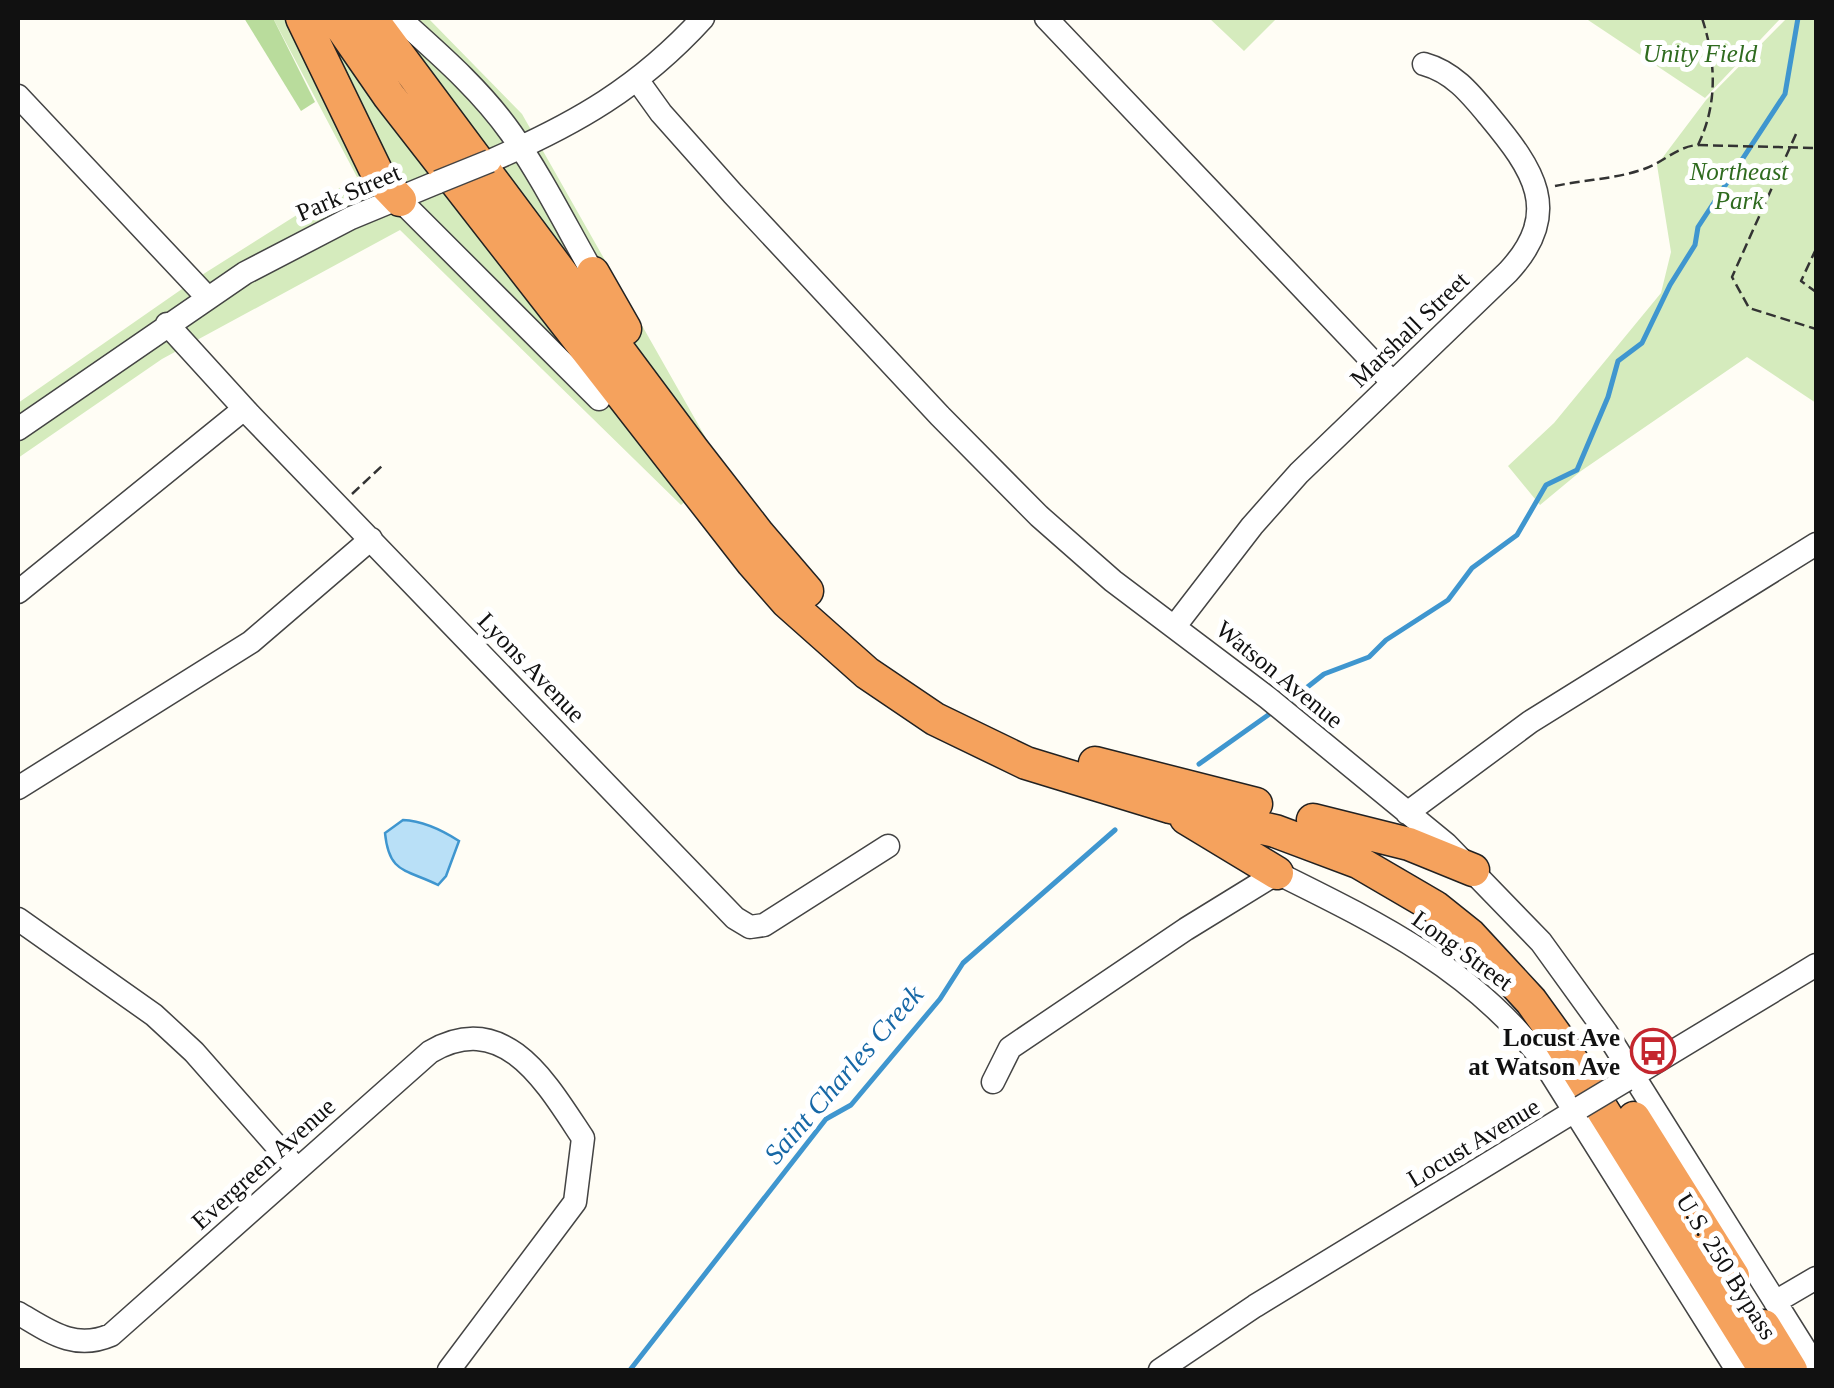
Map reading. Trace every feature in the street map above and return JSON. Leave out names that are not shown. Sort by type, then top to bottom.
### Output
[{"type":"highway","points":[[302,18],[380,179],[400,200]]},
{"type":"highway","points":[[335,18],[401,112],[705,502],[787,602],[826,639],[900,697],[980,743],[1026,763],[1170,807],[1275,831],[1331,850],[1390,878],[1435,907],[1502,966],[1557,1037],[1765,1370]]},
{"type":"highway","points":[[371,18],[758,534],[858,639],[932,692],[1020,737],[1066,754],[1410,844],[1473,870]]},
{"type":"highway","points":[[593,273],[694,450]]},
{"type":"highway","points":[[599,399],[705,502]]},
{"type":"highway","points":[[1170,807],[1207,834],[1277,873]]},
{"type":"highway","name":"U.S. 250 Bypass","points":[[1312,820],[1359,838],[1412,866],[1473,908],[1546,985],[1791,1370]]},
{"type":"street","points":[[399,18],[481,96],[520,148],[593,273]]},
{"type":"street","name":"Park Street","points":[[18,429],[207,297],[297,243],[584,117],[638,81],[703,18]]},
{"type":"street","points":[[1046,18],[1392,382]]},
{"type":"street","name":"Marshall Street","points":[[1175,626],[1287,486],[1520,259],[1536,222],[1535,182],[1522,156],[1455,78],[1424,64]]},
{"type":"street","name":"Watson Avenue","points":[[638,81],[733,194],[940,416],[1066,542],[1408,812],[1473,870],[1541,942],[1575,986],[1816,1367]]},
{"type":"street","points":[[18,96],[207,297]]},
{"type":"street","points":[[400,200],[599,399]]},
{"type":"street","name":"Lyons Avenue","points":[[167,324],[244,409],[735,918],[750,926],[764,925],[888,846]]},
{"type":"street","points":[[18,592],[244,409]]},
{"type":"street","points":[[18,788],[251,642],[370,539]]},
{"type":"street","points":[[1408,812],[1530,722],[1816,544]]},
{"type":"street","points":[[993,1082],[1010,1048],[1186,929],[1277,873]]},
{"type":"street","name":"Long Street","points":[[1277,873],[1388,930],[1462,978],[1520,1031],[1578,1110],[1738,1370]]},
{"type":"street","points":[[18,920],[154,1015],[194,1052],[297,1169]]},
{"type":"street","name":"Locust Avenue","points":[[1160,1370],[1255,1306],[1816,964]]},
{"type":"street","name":"Evergreen Avenue","points":[[18,1313],[67,1340],[81,1343],[111,1335],[406,1071],[446,1042],[463,1038],[492,1041],[508,1048],[544,1080],[583,1138],[575,1202],[449,1370]]},
{"type":"street","points":[[1775,1302],[1816,1278]]},
{"type":"path","points":[[1698,145],[1711,120],[1713,83],[1712,50],[1702,18]]},
{"type":"path","points":[[1796,134],[1732,278],[1749,308],[1816,329]]},
{"type":"path","points":[[1548,188],[1641,170],[1669,158],[1684,146],[1816,148]]},
{"type":"path","points":[[1816,250],[1801,281],[1816,292]]},
{"type":"path","points":[[348,498],[383,465]]},
{"type":"green space","points":[[244,18],[273,18],[315,102],[301,111]]},
{"type":"green space","points":[[273,18],[428,18],[522,114],[724,470],[681,505],[400,230],[162,359],[18,458],[18,403],[205,273],[357,177]]},
{"type":"green space","points":[[1209,18],[1277,18],[1244,51]]},
{"type":"green space","name":"Unity Field","points":[[1585,18],[1781,18],[1705,98]]},
{"type":"green space","name":"Northeast Park","points":[[1787,18],[1816,18],[1816,403],[1747,357],[1581,471],[1540,505],[1508,466],[1554,423],[1661,293],[1671,252],[1657,165],[1706,100]]},
{"type":"water","points":[[403,820],[432,827],[459,841],[446,876],[438,885],[401,868],[390,856],[385,833]]},
{"type":"waterway","name":"Saint Charles Creek","points":[[1291,700],[1324,674],[1369,657],[1386,640],[1448,600],[1472,568],[1517,535],[1546,485],[1577,470],[1608,397],[1618,361],[1642,343],[1695,245],[1698,227],[1785,94],[1798,18]]},
{"type":"waterway","name":"Saint Charles Creek","points":[[1199,764],[1271,713]]},
{"type":"waterway","name":"Saint Charles Creek","points":[[630,1370],[826,1119],[851,1105],[940,999],[963,963],[1115,830]]},
{"type":"place","name":"Locust Ave at Watson Ave","points":[[1653,1051]]}]
